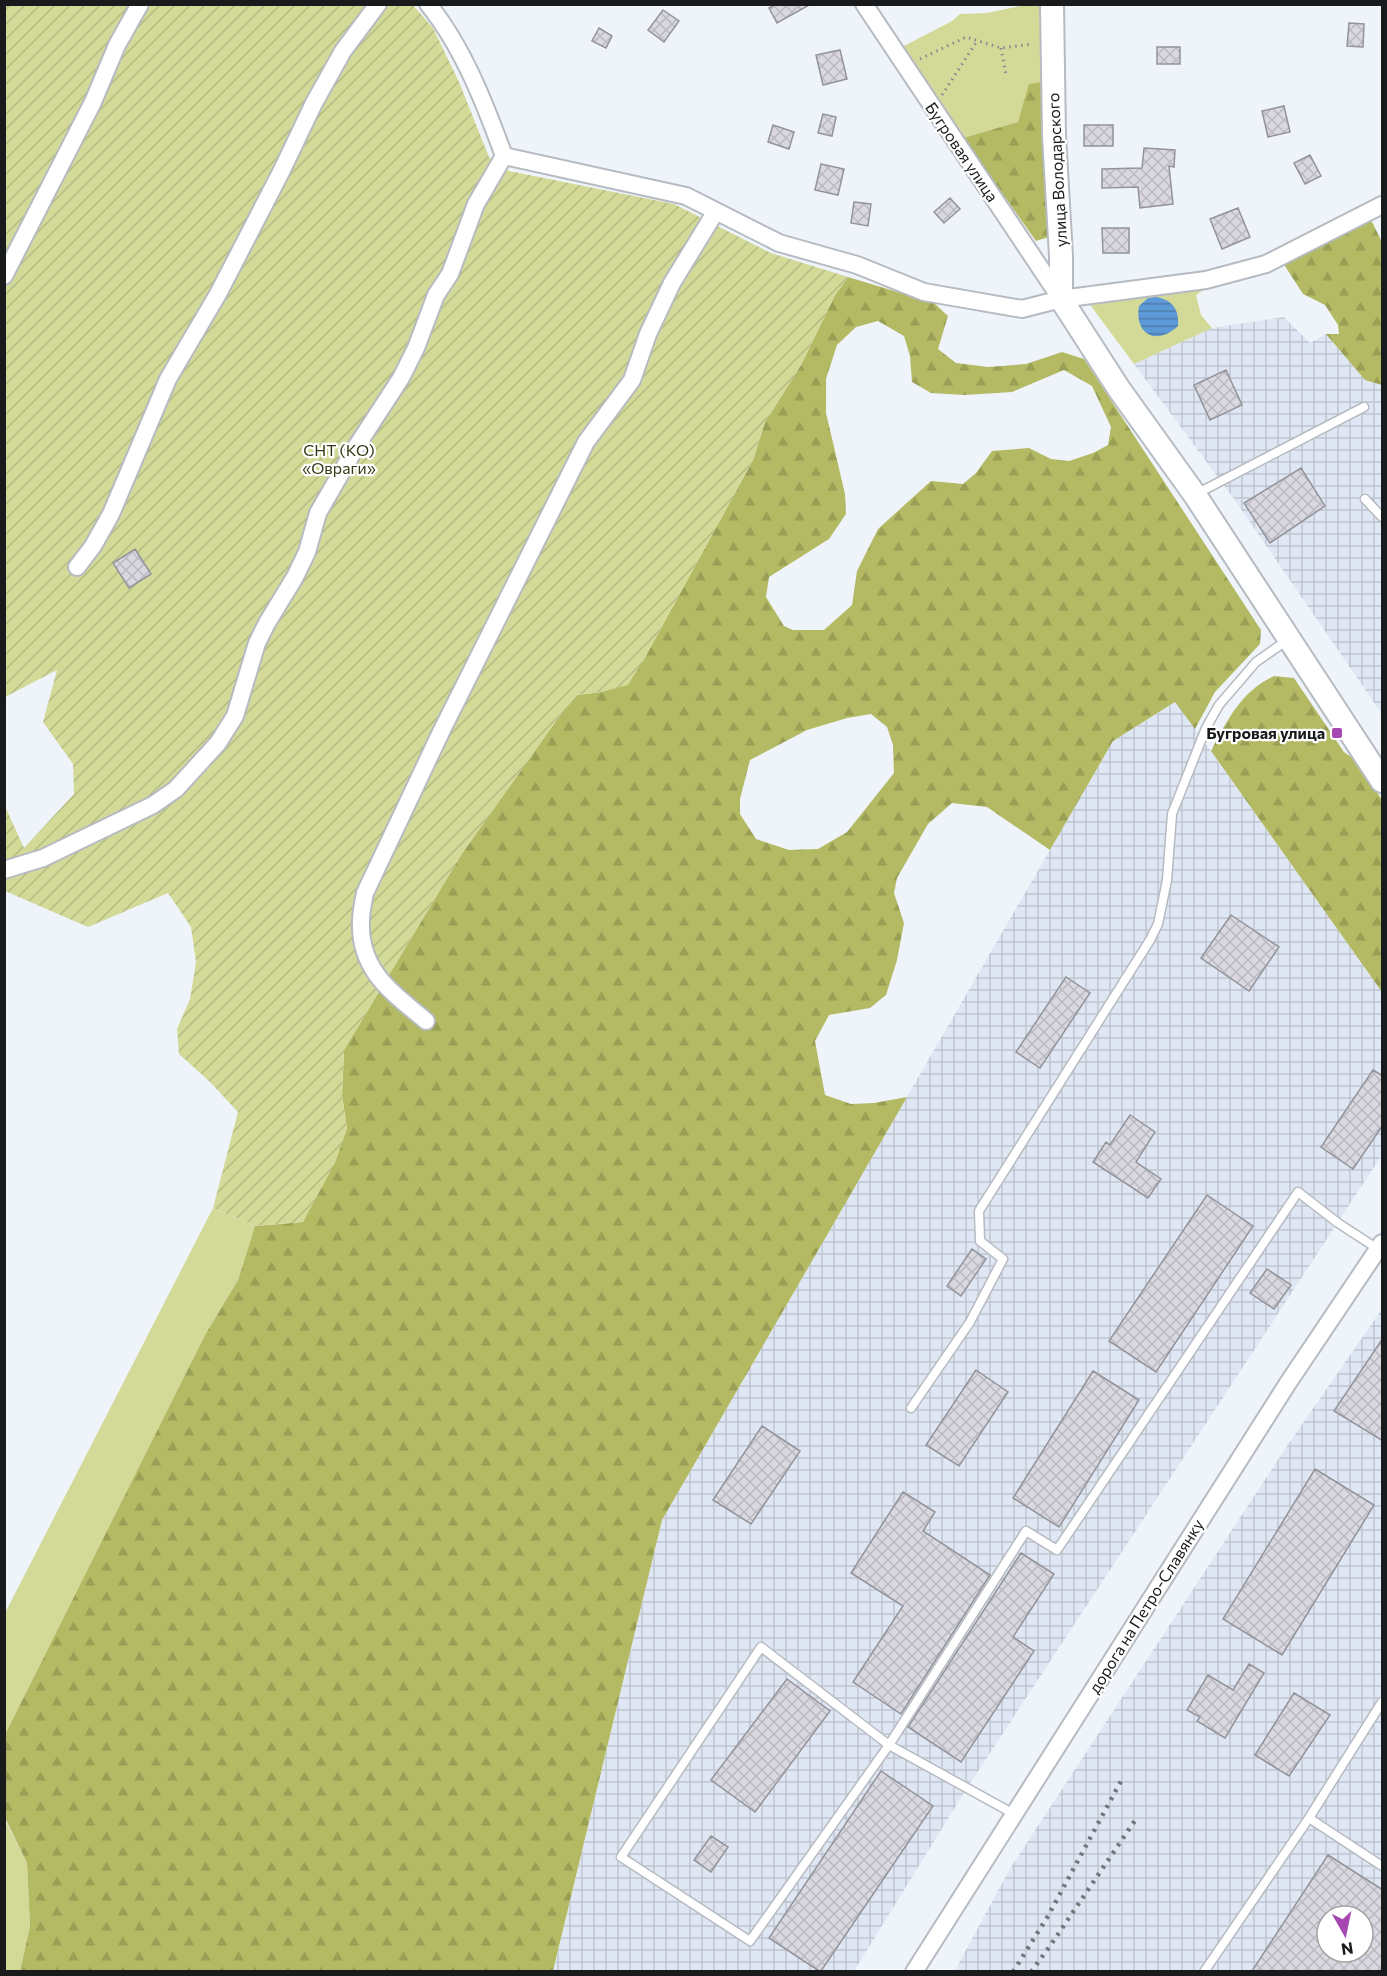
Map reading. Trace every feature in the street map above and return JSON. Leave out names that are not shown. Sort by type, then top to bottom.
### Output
[{"type":"street","points":[[4,276],[93,102],[117,45],[140,4]]},
{"type":"street","points":[[78,567],[111,514],[168,379],[218,294],[314,103],[343,51],[378,4]]},
{"type":"street","points":[[428,4],[441,21],[467,69],[504,156]]},
{"type":"street","name":"Бугровая улица","points":[[864,4],[1061,299]]},
{"type":"street","name":"улица Володарского","points":[[1052,4],[1054,136],[1061,256],[1061,299]]},
{"type":"street","points":[[504,156],[686,196],[779,243],[856,265],[924,292],[1022,309],[1061,299],[1206,280],[1266,264],[1383,206]]},
{"type":"street","points":[[4,870],[43,858],[153,805],[176,789],[218,743],[235,716],[257,643],[307,552],[318,513],[356,447],[401,378],[416,348],[436,295],[450,274],[476,204],[504,156]]},
{"type":"street","points":[[426,1021],[396,996],[374,973],[363,949],[361,921],[365,894],[441,732],[586,442],[632,380],[648,334],[672,283],[716,212]]},
{"type":"street","points":[[1061,299],[1119,389],[1195,495],[1383,781]]},
{"type":"street","name":"дорога на Петро-Славянку","points":[[914,1971],[1288,1383],[1381,1246]]},
{"type":"lane","points":[[1195,495],[1364,407]]},
{"type":"lane","points":[[1365,500],[1383,517]]},
{"type":"lane","points":[[911,1408],[970,1322],[1003,1259],[980,1241],[979,1211],[1158,924],[1167,880],[1172,814],[1206,729],[1220,705],[1256,662],[1290,639]]},
{"type":"lane","points":[[1014,1814],[889,1745],[761,1647],[621,1857],[750,1941],[889,1745],[1026,1531],[1058,1550],[1298,1192],[1338,1222],[1381,1246]]},
{"type":"lane","points":[[1204,1971],[1309,1818],[1383,1702]]},
{"type":"lane","points":[[1309,1818],[1383,1866]]},
{"type":"path","points":[[905,67],[966,37],[1001,48],[1052,42]]},
{"type":"path","points":[[930,104],[939,99],[977,41]]},
{"type":"path","points":[[1001,48],[1006,75]]},
{"type":"shaded area","points":[[1284,317],[1310,343],[1326,334],[1365,380],[1382,385],[1382,714],[1234,499],[1134,364],[1212,328]]},
{"type":"shaded area","points":[[1176,702],[1382,992],[1382,1155],[967,1788],[854,1971],[553,1972],[662,1520],[1113,741]]},
{"type":"shaded area","points":[[1382,1309],[1382,1971],[954,1972],[1011,1867],[1287,1446]]},
{"type":"green space","name":"СНТ (КО) «Овраги»","points":[[5,5],[413,5],[433,28],[459,82],[489,157],[509,171],[674,204],[771,253],[848,277],[835,295],[801,365],[765,422],[753,460],[628,685],[602,692],[577,695],[563,711],[461,855],[344,1050],[342,1095],[347,1129],[335,1163],[303,1222],[255,1226],[213,1208],[238,1112],[179,1054],[177,1029],[190,999],[196,962],[191,927],[168,893],[88,927],[5,891],[4,804],[24,848],[74,794],[73,764],[43,722],[57,670],[5,697]]},
{"type":"green space","points":[[1025,5],[1043,5],[1043,115],[963,138],[902,47],[952,21],[960,14],[987,13]]},
{"type":"green space","points":[[1043,82],[1049,237],[1036,241],[963,138],[1018,122],[1029,84]]},
{"type":"green space","points":[[1370,218],[1382,242],[1382,385],[1365,380],[1326,334],[1339,334],[1338,325],[1325,305],[1303,294],[1283,263]]},
{"type":"green space","points":[[848,277],[934,303],[948,316],[938,349],[956,363],[988,367],[1026,364],[1062,352],[1084,359],[1261,630],[1260,644],[1215,692],[1195,729],[1175,702],[1113,741],[1050,850],[987,807],[952,803],[928,824],[897,878],[894,893],[904,923],[897,960],[886,995],[870,1008],[829,1015],[815,1041],[825,1095],[851,1104],[874,1103],[907,1097],[662,1520],[553,1971],[20,1971],[30,1926],[27,1863],[5,1818],[4,1737],[205,1335],[238,1280],[255,1226],[303,1222],[347,1129],[342,1095],[344,1050],[461,855],[563,711],[577,695],[602,692],[643,661],[753,460],[765,422],[801,365],[835,295]],"holes":[[[878,321],[904,336],[910,356],[912,382],[931,393],[965,395],[1012,392],[1064,370],[1092,386],[1111,427],[1108,445],[1069,461],[1051,459],[1029,448],[992,451],[976,473],[963,484],[931,481],[878,529],[857,571],[852,605],[824,630],[793,630],[784,626],[766,597],[769,577],[829,539],[846,514],[845,494],[826,413],[826,379],[837,345],[856,327]],[[871,714],[887,727],[893,745],[894,773],[847,832],[818,849],[789,850],[756,839],[740,814],[740,799],[750,760],[807,730],[847,718]]]},
{"type":"green space","points":[[1212,284],[1196,295],[1201,315],[1212,328],[1134,364],[1088,302]]},
{"type":"green space","points":[[1274,676],[1294,678],[1344,752],[1357,761],[1382,800],[1382,992],[1211,751],[1229,718],[1244,698]]},
{"type":"green space","points":[[213,1208],[255,1226],[238,1280],[205,1335],[5,1737],[5,1613]]},
{"type":"green space","points":[[4,1818],[27,1863],[30,1926],[20,1971],[5,1971]]},
{"type":"water","points":[[1157,297],[1171,303],[1174,307],[1178,326],[1170,332],[1155,336],[1144,330],[1138,316],[1139,306],[1148,298]]},
{"type":"building","points":[[776,4],[811,4],[777,23],[769,8]]},
{"type":"building","points":[[663,10],[679,21],[664,42],[648,30]]},
{"type":"building","points":[[1349,23],[1364,24],[1363,47],[1347,46]]},
{"type":"building","points":[[599,28],[612,36],[606,48],[592,41]]},
{"type":"building","points":[[1157,47],[1180,47],[1180,64],[1157,64]]},
{"type":"building","points":[[840,50],[847,79],[823,85],[816,55]]},
{"type":"building","points":[[1284,106],[1290,132],[1268,137],[1262,111]]},
{"type":"building","points":[[823,114],[836,117],[832,136],[818,133]]},
{"type":"building","points":[[773,125],[794,132],[789,149],[768,142]]},
{"type":"building","points":[[1084,125],[1113,125],[1113,146],[1084,146]]},
{"type":"building","points":[[1144,148],[1175,150],[1174,167],[1169,166],[1173,204],[1140,208],[1138,187],[1102,188],[1102,169],[1142,168]]},
{"type":"building","points":[[1310,155],[1321,176],[1305,184],[1294,163]]},
{"type":"building","points":[[821,164],[844,169],[838,195],[815,190]]},
{"type":"building","points":[[950,198],[960,209],[944,223],[934,212]]},
{"type":"building","points":[[854,202],[871,204],[868,226],[851,223]]},
{"type":"building","points":[[1238,208],[1250,237],[1222,249],[1210,219]]},
{"type":"building","points":[[1102,228],[1129,228],[1129,253],[1103,253]]},
{"type":"building","points":[[1226,370],[1242,405],[1210,420],[1194,385]]},
{"type":"building","points":[[1301,468],[1325,506],[1270,543],[1244,503]]},
{"type":"building","points":[[135,549],[151,574],[129,588],[113,563]]},
{"type":"building","points":[[1231,915],[1279,947],[1249,991],[1201,958]]},
{"type":"building","points":[[1066,977],[1090,993],[1040,1068],[1016,1052]]},
{"type":"building","points":[[1373,1070],[1383,1076],[1383,1125],[1353,1169],[1321,1147]]},
{"type":"building","points":[[1130,1115],[1155,1132],[1136,1162],[1161,1179],[1148,1198],[1093,1162],[1106,1142],[1110,1145]]},
{"type":"building","points":[[1207,1195],[1253,1226],[1156,1372],[1109,1341]]},
{"type":"building","points":[[972,1249],[986,1259],[961,1296],[947,1286]]},
{"type":"building","points":[[1267,1269],[1291,1285],[1274,1309],[1250,1293]]},
{"type":"building","points":[[1383,1338],[1383,1441],[1334,1411]]},
{"type":"building","points":[[976,1370],[1008,1392],[959,1466],[926,1445]]},
{"type":"building","points":[[1093,1371],[1139,1400],[1059,1527],[1013,1498]]},
{"type":"building","points":[[762,1426],[800,1451],[751,1524],[713,1500]]},
{"type":"building","points":[[1315,1469],[1374,1505],[1282,1655],[1223,1619]]},
{"type":"building","points":[[903,1492],[935,1512],[923,1531],[990,1575],[901,1714],[853,1682],[903,1606],[851,1573]]},
{"type":"building","points":[[1021,1553],[1054,1574],[1013,1637],[1034,1651],[961,1762],[908,1727]]},
{"type":"building","points":[[1249,1664],[1264,1673],[1225,1738],[1197,1721],[1200,1717],[1187,1710],[1208,1675],[1233,1690]]},
{"type":"building","points":[[787,1679],[830,1711],[755,1812],[711,1780]]},
{"type":"building","points":[[1294,1693],[1330,1715],[1289,1776],[1255,1755]]},
{"type":"building","points":[[881,1771],[933,1806],[819,1971],[769,1938]]},
{"type":"building","points":[[711,1836],[728,1847],[711,1872],[694,1860]]},
{"type":"building","points":[[1328,1855],[1383,1890],[1383,1971],[1252,1971]]},
{"type":"railway","points":[[1013,1972],[1048,1916],[1121,1781]]},
{"type":"railway","points":[[1031,1972],[1136,1819]]},
{"type":"place","name":"Бугровая улица","points":[[1337,733]]}]
